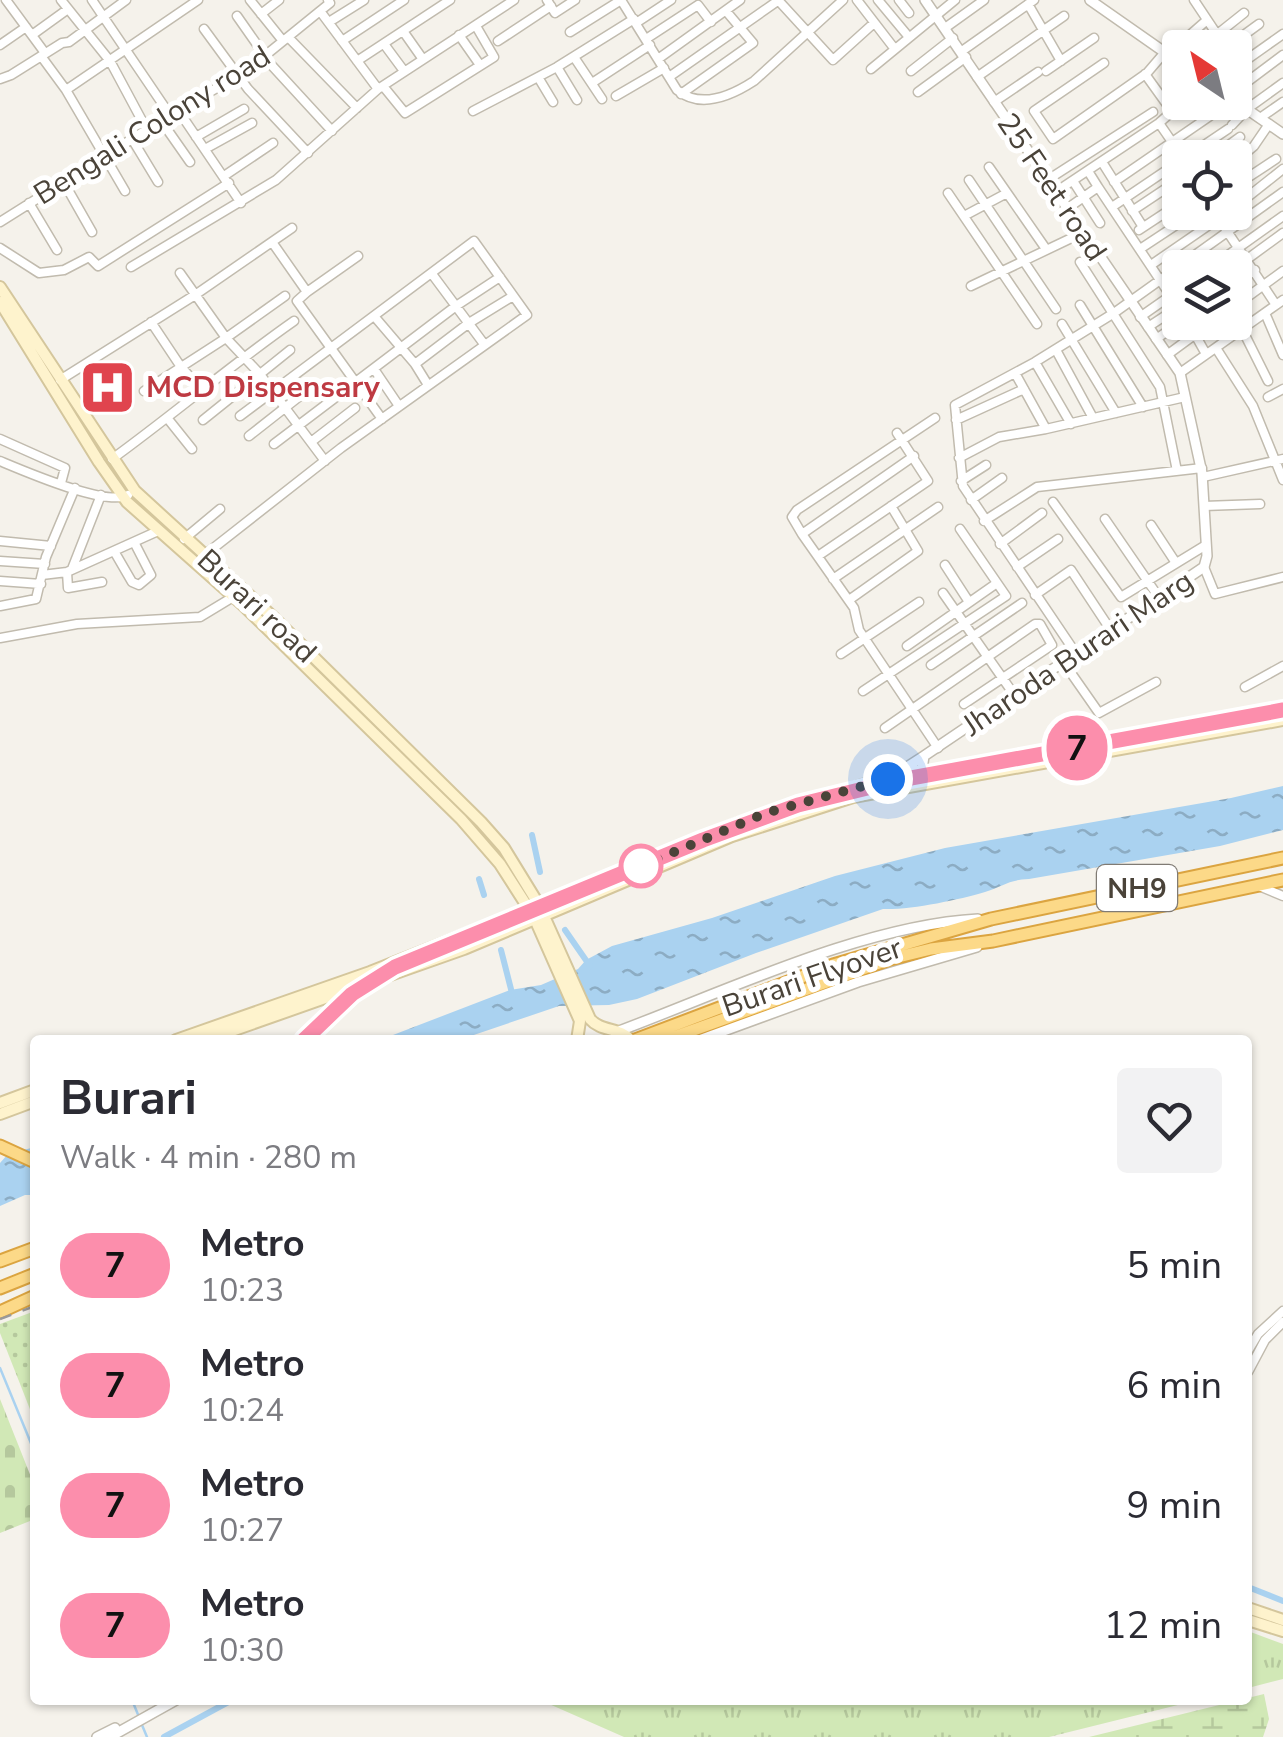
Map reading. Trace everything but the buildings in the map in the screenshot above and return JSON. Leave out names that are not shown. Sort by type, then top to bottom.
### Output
[{"type":"highway","name":"NH9","points":[[991,918],[1283,858]]},
{"type":"highway","name":"NH9","points":[[993,941],[1283,880]]},
{"type":"highway","name":"Burari Flyover","points":[[679,1035],[991,918]]},
{"type":"highway","name":"Burari Flyover","points":[[646,1035],[833,965],[930,944],[993,941]]},
{"type":"highway","points":[[0,1146],[30,1160]]},
{"type":"highway","points":[[0,1260],[30,1250]]},
{"type":"highway","points":[[0,1288],[30,1276]]},
{"type":"highway","points":[[0,1312],[30,1298]]},
{"type":"main road","name":"Burari road","points":[[0,288],[60,380],[124,498],[158,531],[274,618],[481,822],[517,866],[536,912]]},
{"type":"main road","name":"Burari road","points":[[0,302],[134,490],[184,539],[233,597],[461,819],[536,912]]},
{"type":"main road","points":[[190,1035],[536,912],[778,819],[920,779],[1283,708]]},
{"type":"main road","points":[[220,1035],[447,956],[536,912],[736,824],[796,803],[888,779],[920,779],[1283,720]]},
{"type":"main road","points":[[536,912],[585,1020],[624,1035]]},
{"type":"main road","points":[[580,1035],[585,1020]]},
{"type":"main road","points":[[596,1035],[614,1030]]},
{"type":"main road","points":[[0,1103],[30,1092]]},
{"type":"main road","points":[[0,1114],[30,1103]]},
{"type":"main road","points":[[1252,1609],[1283,1620]]},
{"type":"main road","points":[[1252,1621],[1283,1631]]},
{"type":"street","points":[[6,0],[66,90],[125,191]]},
{"type":"street","points":[[61,0],[110,61],[147,130]]},
{"type":"street","points":[[92,0],[170,115],[190,162]]},
{"type":"street","points":[[250,0],[357,108]]},
{"type":"street","points":[[261,14],[279,0]]},
{"type":"street","points":[[329,22],[364,0]]},
{"type":"street","points":[[342,41],[404,0]]},
{"type":"street","points":[[357,61],[450,0]]},
{"type":"street","points":[[132,267],[241,202],[308,153],[380,87],[514,0]]},
{"type":"street","points":[[498,40],[549,3],[555,12],[575,0]]},
{"type":"street","points":[[570,32],[622,0],[681,94],[705,100],[739,91],[782,58],[843,0]]},
{"type":"street","points":[[474,111],[671,0]]},
{"type":"street","points":[[658,58],[740,0]]},
{"type":"street","points":[[616,96],[667,72],[778,0],[833,60],[874,22]]},
{"type":"street","points":[[857,0],[894,48]]},
{"type":"street","points":[[878,0],[908,36]]},
{"type":"street","points":[[899,0],[909,12]]},
{"type":"street","name":"25 Feet road","points":[[925,0],[1180,373]]},
{"type":"street","points":[[872,69],[955,0]]},
{"type":"street","points":[[945,28],[984,0]]},
{"type":"street","points":[[1090,0],[1162,46]]},
{"type":"street","points":[[1194,0],[1213,30]]},
{"type":"street","points":[[0,78],[86,30],[120,1]]},
{"type":"street","name":"Bengali Colony road","points":[[0,222],[236,76],[331,1]]},
{"type":"street","points":[[66,90],[193,2]]},
{"type":"street","points":[[918,92],[1031,2],[1042,32],[1061,61]]},
{"type":"street","points":[[592,83],[698,5],[711,22]]},
{"type":"street","points":[[0,44],[68,9]]},
{"type":"street","points":[[320,11],[357,61],[405,113],[494,56],[476,26]]},
{"type":"street","points":[[681,94],[753,43],[726,11]]},
{"type":"street","points":[[1221,30],[1244,13]]},
{"type":"street","points":[[237,16],[264,57],[332,131]]},
{"type":"street","points":[[978,77],[1064,16]]},
{"type":"street","points":[[1195,30],[1207,20]]},
{"type":"street","points":[[1251,30],[1259,24]]},
{"type":"street","points":[[204,29],[236,76],[308,153]]},
{"type":"street","points":[[403,31],[422,58]]},
{"type":"street","points":[[1252,54],[1283,34]]},
{"type":"street","points":[[460,35],[480,65]]},
{"type":"street","points":[[911,71],[953,38]]},
{"type":"street","points":[[994,102],[1094,38]]},
{"type":"street","points":[[384,44],[404,71]]},
{"type":"street","points":[[1252,79],[1283,56]]},
{"type":"street","points":[[574,57],[602,99]]},
{"type":"street","points":[[1104,63],[1034,111],[1053,140],[1162,58]]},
{"type":"street","points":[[557,67],[577,100]]},
{"type":"street","points":[[1147,72],[1162,97]]},
{"type":"street","points":[[538,77],[553,102]]},
{"type":"street","points":[[1252,105],[1283,83]]},
{"type":"street","points":[[1252,148],[1265,121],[1283,102]]},
{"type":"street","points":[[196,137],[244,109]]},
{"type":"street","points":[[1049,179],[1153,112]]},
{"type":"street","points":[[1252,112],[1283,134]]},
{"type":"street","points":[[170,115],[196,137],[241,202]]},
{"type":"street","points":[[1057,191],[1163,120]]},
{"type":"street","points":[[1175,140],[1205,120]]},
{"type":"street","points":[[1211,140],[1237,120]]},
{"type":"street","points":[[205,150],[252,122]]},
{"type":"street","points":[[1159,123],[1171,140]]},
{"type":"street","points":[[1236,140],[1240,137]]},
{"type":"street","points":[[132,139],[158,182]]},
{"type":"street","points":[[0,248],[39,273],[56,272],[89,257],[99,266],[226,180],[272,143]]},
{"type":"street","points":[[1114,182],[1162,149]]},
{"type":"street","points":[[1252,175],[1276,160]]},
{"type":"street","points":[[1102,162],[1143,227]]},
{"type":"street","points":[[989,168],[1046,249]]},
{"type":"street","points":[[1252,193],[1283,168]]},
{"type":"street","points":[[1088,172],[1161,280]]},
{"type":"street","points":[[1112,207],[1162,173]]},
{"type":"street","points":[[969,180],[1056,309]]},
{"type":"street","points":[[63,181],[92,232]]},
{"type":"street","points":[[1074,181],[1100,223]]},
{"type":"street","points":[[1068,208],[1098,188]]},
{"type":"street","points":[[1132,211],[1162,191]]},
{"type":"street","points":[[1077,655],[984,521],[961,480],[956,404],[1056,350],[1114,313],[1283,192]]},
{"type":"street","points":[[948,193],[1037,324]]},
{"type":"street","points":[[964,216],[1007,193]]},
{"type":"street","points":[[29,203],[57,250]]},
{"type":"street","points":[[1131,235],[1162,215]]},
{"type":"street","points":[[1235,250],[1283,216]]},
{"type":"street","points":[[60,380],[292,228]]},
{"type":"street","points":[[1140,249],[1169,230]]},
{"type":"street","points":[[1151,266],[1202,230]]},
{"type":"street","points":[[1228,231],[1242,250]]},
{"type":"street","points":[[971,286],[1082,232]]},
{"type":"street","points":[[1252,256],[1283,233]]},
{"type":"street","points":[[272,242],[307,292]]},
{"type":"street","points":[[199,560],[382,418],[527,315],[474,242],[240,416]]},
{"type":"street","points":[[358,256],[296,300],[382,418]]},
{"type":"street","points":[[1080,262],[1157,380],[1178,471]]},
{"type":"street","points":[[1252,266],[1281,302],[1252,322]]},
{"type":"street","points":[[1252,294],[1283,271]]},
{"type":"street","points":[[180,273],[226,338],[259,373],[326,460]]},
{"type":"street","points":[[432,274],[484,344]]},
{"type":"street","points":[[274,444],[500,277]]},
{"type":"street","points":[[144,391],[285,296]]},
{"type":"street","points":[[415,364],[468,323],[513,296]]},
{"type":"street","points":[[1140,316],[1162,301]]},
{"type":"street","points":[[1080,305],[1143,407]]},
{"type":"street","points":[[1265,313],[1283,355]]},
{"type":"street","points":[[374,316],[428,385]]},
{"type":"street","points":[[1148,327],[1162,318]]},
{"type":"street","points":[[112,459],[294,320]]},
{"type":"street","points":[[151,322],[202,390]]},
{"type":"street","points":[[1062,324],[1116,413]]},
{"type":"street","points":[[1156,339],[1162,335]]},
{"type":"street","points":[[1167,355],[1188,340]]},
{"type":"street","points":[[1198,340],[1206,354]]},
{"type":"street","points":[[1227,340],[1180,373],[1202,472],[1204,567],[1216,594],[1281,580]]},
{"type":"street","points":[[1248,340],[1268,381]]},
{"type":"street","points":[[1216,348],[1253,406],[1280,459],[1283,480]]},
{"type":"street","points":[[203,420],[290,350]]},
{"type":"street","points":[[1056,350],[1093,418]]},
{"type":"street","points":[[1035,362],[1071,424]]},
{"type":"street","points":[[374,369],[399,406]]},
{"type":"street","points":[[1015,373],[1046,429]]},
{"type":"street","points":[[956,420],[1024,389]]},
{"type":"street","points":[[1268,397],[1283,389]]},
{"type":"street","points":[[249,436],[305,392]]},
{"type":"street","points":[[959,458],[999,436],[1071,424],[1185,397]]},
{"type":"street","points":[[311,442],[355,408]]},
{"type":"street","points":[[935,418],[900,436],[792,517],[856,611],[859,630],[938,748]]},
{"type":"street","points":[[168,419],[192,449]]},
{"type":"street","points":[[818,556],[928,481],[900,436]]},
{"type":"street","points":[[0,439],[65,468],[61,483]]},
{"type":"street","points":[[802,534],[914,456]]},
{"type":"street","points":[[984,521],[1037,487],[1178,471],[1202,472],[1280,459]]},
{"type":"street","points":[[0,461],[101,495],[124,498],[134,490]]},
{"type":"street","points":[[961,480],[986,464]]},
{"type":"street","points":[[971,500],[1002,478]]},
{"type":"street","points":[[0,606],[34,600],[50,546],[75,488]]},
{"type":"street","points":[[101,495],[69,570],[67,587],[102,582]]},
{"type":"street","points":[[1053,502],[1120,596],[1206,545]]},
{"type":"street","points":[[1204,506],[1260,504]]},
{"type":"street","points":[[849,600],[917,553],[918,547],[891,506]]},
{"type":"street","points":[[834,579],[938,507]]},
{"type":"street","points":[[184,539],[220,509]]},
{"type":"street","points":[[1000,544],[1042,513]]},
{"type":"street","points":[[1105,519],[1160,599]]},
{"type":"street","points":[[1150,525],[1176,563]]},
{"type":"street","points":[[863,691],[1006,596],[960,529]]},
{"type":"street","points":[[0,581],[42,580],[158,531]]},
{"type":"street","points":[[1017,568],[1058,539]]},
{"type":"street","points":[[0,541],[50,546]]},
{"type":"street","points":[[114,550],[132,582],[139,585],[151,575],[134,542]]},
{"type":"street","points":[[0,561],[45,564]]},
{"type":"street","points":[[945,565],[970,602]]},
{"type":"street","name":"Jharoda Burari Marg","points":[[888,779],[1204,567]]},
{"type":"street","points":[[1036,595],[1072,570],[1112,632]]},
{"type":"street","points":[[907,646],[998,584]]},
{"type":"street","points":[[943,593],[1016,696]]},
{"type":"street","points":[[0,638],[76,624],[200,618],[233,597]]},
{"type":"street","points":[[841,654],[919,602]]},
{"type":"street","points":[[931,666],[1022,603]]},
{"type":"street","points":[[885,728],[1036,624],[1046,633],[1052,645],[964,704]]},
{"type":"street","points":[[1064,663],[1099,713],[1156,682]]},
{"type":"street","points":[[1245,686],[1283,666]]},
{"type":"street","points":[[920,779],[924,756]]},
{"type":"street","points":[[1258,885],[1283,896]]},
{"type":"street","points":[[614,1030],[846,946],[953,920],[991,918]]},
{"type":"street","points":[[713,1035],[858,982],[993,941]]},
{"type":"street","points":[[1252,1364],[1283,1310]]},
{"type":"street","points":[[1252,1347],[1272,1326],[1283,1322]]},
{"type":"street","points":[[110,1737],[167,1705]]},
{"type":"street","points":[[98,1737],[126,1722],[136,1722]]},
{"type":"green space","points":[[30,1313],[30,1409],[0,1333],[0,1324]]},
{"type":"green space","points":[[0,1399],[30,1474],[30,1521],[0,1533]]},
{"type":"green space","points":[[1252,1632],[1283,1644],[1283,1679],[1252,1687]]},
{"type":"green space","points":[[1264,1694],[1269,1719],[1263,1737],[1089,1737],[1219,1705],[1252,1705],[1252,1697]]},
{"type":"green space","points":[[551,1705],[1178,1705],[1049,1737],[624,1737]]},
{"type":"water","points":[[1283,786],[1283,830],[1220,846],[1016,881],[948,901],[883,909],[637,999],[609,1005],[559,1006],[474,1035],[393,1035],[510,990],[541,985],[578,969],[612,946],[712,918],[835,876],[945,848]]},
{"type":"water","points":[[30,1148],[30,1195],[0,1206],[0,1163],[8,1154]]},
{"type":"waterway","points":[[532,835],[540,872]]},
{"type":"waterway","points":[[479,879],[484,895]]},
{"type":"waterway","points":[[565,930],[590,966]]},
{"type":"waterway","points":[[501,950],[513,997]]},
{"type":"waterway","points":[[0,1368],[30,1441]]},
{"type":"waterway","points":[[1252,1589],[1283,1601]]},
{"type":"waterway","points":[[134,1705],[139,1717]]},
{"type":"waterway","points":[[164,1737],[223,1705]]},
{"type":"waterway","points":[[142,1725],[147,1737]]},
{"type":"railway","points":[[309,1035],[352,995],[395,967],[797,805],[900,780],[1283,710]]},
{"type":"railway","points":[[0,1319],[30,1308]]},
{"type":"metro line","name":"7","points":[[309,1035],[352,994],[395,967],[773,813],[900,780],[1283,710]]},
{"type":"place","name":"MCD Dispensary","points":[[107,387]]},
{"type":"route","points":[[641,866],[766,813],[888,779]]}]
